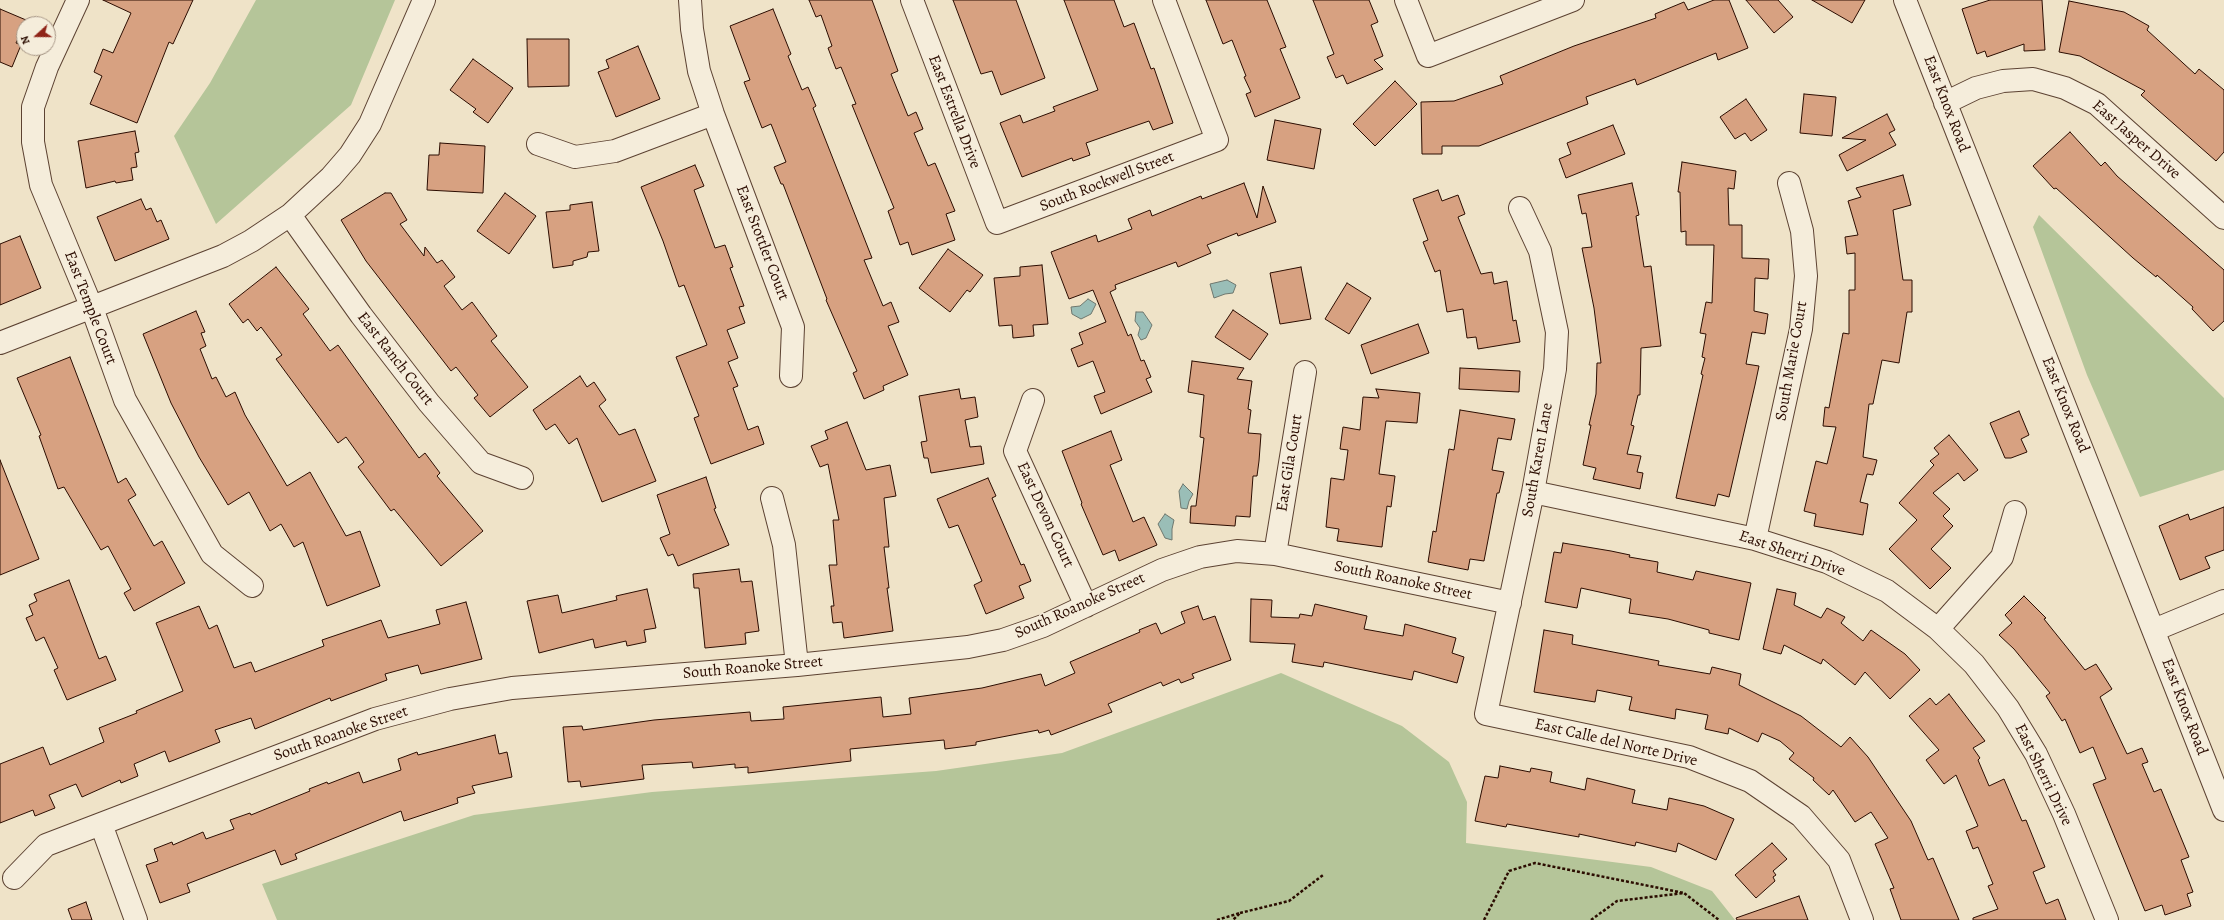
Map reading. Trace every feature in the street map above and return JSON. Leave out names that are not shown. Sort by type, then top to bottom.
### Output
[{"type":"street","name":"East Temple Court","points":[[78,0],[47,67],[33,107],[33,142],[41,185],[92,308],[125,400],[212,554],[252,586]]},
{"type":"street","points":[[0,343],[223,256],[251,241],[290,216],[331,177],[350,155],[370,124],[424,0]]},
{"type":"street","name":"East Stottler Court","points":[[690,0],[692,29],[699,71],[713,114],[793,327],[791,376]]},
{"type":"street","name":"East Estrella Drive","points":[[912,0],[997,223]]},
{"type":"street","name":"South Rockwell Street","points":[[997,223],[1218,140],[1164,0]]},
{"type":"street","points":[[1406,0],[1428,56],[1573,0]]},
{"type":"street","name":"East Knox Road","points":[[1905,0],[2224,810]]},
{"type":"street","name":"East Jasper Drive","points":[[1945,103],[1976,88],[2003,81],[2033,79],[2065,88],[2097,104],[2224,218]]},
{"type":"street","points":[[538,144],[575,156],[616,151],[713,114]]},
{"type":"street","name":"South Marie Court","points":[[1755,539],[1801,329],[1805,268],[1802,232],[1789,183]]},
{"type":"street","name":"South Karen Lane","points":[[1486,714],[1533,492],[1555,369],[1557,332],[1540,251],[1520,208]]},
{"type":"street","name":"East Ranch Court","points":[[290,216],[361,315],[429,403],[481,463],[522,478]]},
{"type":"street","name":"East Gila Court","points":[[1275,554],[1305,372]]},
{"type":"street","name":"East Devon Court","points":[[1033,400],[1015,451],[1086,606]]},
{"type":"street","name":"East Sherri Drive","points":[[1533,492],[1755,539],[1827,562],[1887,591],[1938,629],[1974,664],[2008,708],[2036,754],[2064,814],[2107,920]]},
{"type":"street","points":[[772,498],[784,545],[797,665]]},
{"type":"street","points":[[1938,629],[2002,558],[2015,512]]},
{"type":"street","name":"South Roanoke Street","points":[[14,878],[46,845],[375,718],[450,699],[512,688],[797,665],[968,647],[1003,640],[1043,626],[1162,570],[1200,557],[1238,551],[1275,554],[1510,603]]},
{"type":"street","points":[[2154,630],[2224,601]]},
{"type":"street","name":"East Calle del Norte Drive","points":[[1486,714],[1689,757],[1750,781],[1801,816],[1839,860],[1862,920]]},
{"type":"street","points":[[101,824],[136,920]]},
{"type":"path","points":[[1484,920],[1509,871],[1535,863],[1684,893],[1719,920]]},
{"type":"path","points":[[1217,920],[1289,901],[1323,875]]},
{"type":"path","points":[[1591,920],[1618,900],[1684,893]]},
{"type":"path","points":[[1233,920],[1240,913]]},
{"type":"green space","points":[[256,0],[395,0],[351,105],[216,224],[174,136],[210,83]]},
{"type":"green space","points":[[2039,215],[2224,398],[2224,470],[2140,497],[2087,375],[2033,227]]},
{"type":"green space","points":[[1281,673],[1402,726],[1449,762],[1467,802],[1466,843],[1651,867],[1712,891],[1735,920],[277,920],[262,884],[474,815],[652,792],[936,771],[1062,753]]},
{"type":"water","points":[[1227,280],[1236,285],[1233,293],[1214,298],[1210,284]]},
{"type":"water","points":[[1088,299],[1096,304],[1091,314],[1081,319],[1072,314],[1071,307],[1080,306]]},
{"type":"water","points":[[1136,312],[1143,312],[1152,325],[1146,338],[1141,340],[1138,335],[1140,328],[1135,321]]},
{"type":"water","points":[[1183,484],[1193,494],[1187,509],[1181,508],[1179,491]]},
{"type":"water","points":[[1165,514],[1174,520],[1172,540],[1165,538],[1158,524]]},
{"type":"building","points":[[103,0],[193,0],[173,44],[169,42],[137,123],[90,104],[102,76],[94,72],[103,49],[113,53],[131,13]]},
{"type":"building","points":[[809,0],[872,0],[898,71],[891,74],[908,116],[916,112],[923,129],[914,133],[928,166],[935,163],[955,211],[946,214],[955,240],[912,255],[908,242],[900,245],[888,211],[894,208],[852,105],[856,104],[841,67],[836,69],[828,48],[832,46],[821,15],[816,17]]},
{"type":"building","points":[[953,0],[1016,0],[1045,78],[1001,95],[992,71],[981,74]]},
{"type":"building","points":[[1064,0],[1114,0],[1124,27],[1134,23],[1151,69],[1154,68],[1173,123],[1153,130],[1149,121],[1086,143],[1090,155],[1073,161],[1072,158],[1022,177],[1000,123],[1020,115],[1023,123],[1055,111],[1053,107],[1098,90]]},
{"type":"building","points":[[1206,0],[1267,0],[1286,47],[1280,49],[1300,98],[1255,117],[1246,94],[1251,92],[1244,77],[1246,76],[1232,40],[1223,44]]},
{"type":"building","points":[[1313,0],[1369,0],[1378,22],[1371,25],[1383,56],[1374,60],[1383,69],[1347,84],[1343,75],[1336,78],[1327,57],[1334,54]]},
{"type":"building","points":[[1714,0],[1729,0],[1748,48],[1718,60],[1716,53],[1637,85],[1635,79],[1586,97],[1588,104],[1479,146],[1442,146],[1442,154],[1422,154],[1421,102],[1454,101],[1503,84],[1500,76],[1574,46],[1656,18],[1655,14],[1684,2],[1688,10]]},
{"type":"building","points":[[1746,0],[1778,0],[1793,17],[1774,33]]},
{"type":"building","points":[[1812,0],[1865,0],[1852,23]]},
{"type":"building","points":[[1990,0],[2042,0],[2045,50],[2024,51],[2024,44],[1987,57],[1985,51],[1977,54],[1962,9]]},
{"type":"building","points":[[2069,1],[2124,12],[2149,26],[2147,30],[2195,74],[2199,69],[2224,90],[2224,152],[2216,161],[2141,95],[2145,91],[2080,56],[2059,52]]},
{"type":"building","points":[[0,9],[17,16],[16,56],[12,67],[0,62]]},
{"type":"building","points":[[773,9],[791,54],[788,56],[802,90],[808,87],[816,106],[813,108],[872,258],[864,260],[883,306],[891,302],[899,322],[888,326],[908,375],[883,386],[884,390],[864,399],[853,373],[857,371],[826,300],[827,299],[783,184],[781,184],[774,167],[786,162],[771,124],[762,128],[744,82],[750,80],[730,26]]},
{"type":"building","points":[[527,39],[569,39],[569,86],[528,87]]},
{"type":"building","points":[[638,46],[660,99],[616,117],[598,72],[609,68],[606,60]]},
{"type":"building","points":[[473,59],[513,88],[488,123],[473,112],[476,109],[450,90]]},
{"type":"building","points":[[1395,81],[1417,104],[1375,146],[1353,124]]},
{"type":"building","points":[[1804,94],[1836,97],[1832,136],[1800,133]]},
{"type":"building","points":[[1746,99],[1767,130],[1751,141],[1745,133],[1735,139],[1720,117]]},
{"type":"building","points":[[1887,114],[1895,130],[1889,133],[1896,145],[1847,171],[1839,155],[1866,140],[1842,138]]},
{"type":"building","points":[[1275,120],[1321,129],[1314,169],[1267,160]]},
{"type":"building","points":[[1613,125],[1625,154],[1566,178],[1559,159],[1571,154],[1567,143]]},
{"type":"building","points":[[135,131],[139,152],[135,153],[137,167],[131,168],[133,180],[116,183],[115,181],[86,188],[78,141]]},
{"type":"building","points":[[2070,132],[2101,166],[2105,162],[2117,176],[2224,270],[2224,321],[2213,331],[2192,309],[2193,307],[2157,275],[2156,277],[2133,258],[2056,188],[2054,189],[2033,166]]},
{"type":"building","points":[[440,143],[485,146],[483,193],[427,190],[429,155],[439,155]]},
{"type":"building","points":[[1682,162],[1736,171],[1734,189],[1728,188],[1729,225],[1742,225],[1742,258],[1769,259],[1768,279],[1755,278],[1754,311],[1768,314],[1765,334],[1752,332],[1746,364],[1759,366],[1755,385],[1729,497],[1718,494],[1715,506],[1676,498],[1703,375],[1701,374],[1705,358],[1702,357],[1706,334],[1700,333],[1706,302],[1712,303],[1714,245],[1686,245],[1686,231],[1681,232],[1680,192],[1678,192]]},
{"type":"building","points":[[695,165],[704,186],[694,190],[715,248],[725,245],[733,267],[730,268],[744,306],[739,307],[745,323],[727,330],[738,358],[728,362],[738,386],[733,388],[748,430],[758,426],[764,444],[711,464],[694,418],[699,416],[676,357],[707,345],[684,285],[679,287],[663,241],[641,187]]},
{"type":"building","points":[[1903,175],[1911,205],[1893,210],[1903,280],[1912,280],[1912,312],[1907,312],[1899,363],[1882,360],[1873,404],[1869,404],[1863,457],[1877,460],[1873,475],[1867,474],[1860,502],[1868,504],[1863,535],[1814,526],[1816,514],[1804,511],[1816,461],[1827,464],[1836,427],[1823,426],[1825,407],[1829,408],[1843,333],[1849,334],[1849,290],[1855,290],[1855,253],[1847,254],[1845,237],[1858,235],[1848,201],[1861,197],[1856,188]]},
{"type":"building","points":[[1244,183],[1257,218],[1263,186],[1276,222],[1238,236],[1237,233],[1207,245],[1211,253],[1178,267],[1176,262],[1115,285],[1116,289],[1110,292],[1128,336],[1131,334],[1141,361],[1144,360],[1151,377],[1146,379],[1152,392],[1101,414],[1094,396],[1105,392],[1093,361],[1078,367],[1071,349],[1083,344],[1079,333],[1106,322],[1093,290],[1069,299],[1051,252],[1096,235],[1098,242],[1132,229],[1128,219],[1150,210],[1152,216],[1201,196],[1202,199]]},
{"type":"building","points":[[1632,183],[1639,215],[1636,216],[1644,267],[1651,266],[1661,346],[1641,348],[1640,395],[1638,395],[1631,425],[1634,426],[1627,454],[1641,456],[1637,472],[1643,473],[1640,489],[1593,479],[1596,468],[1583,465],[1591,425],[1589,425],[1596,394],[1597,363],[1601,363],[1594,308],[1582,248],[1592,247],[1586,213],[1582,214],[1578,195]]},
{"type":"building","points":[[1438,190],[1442,201],[1458,195],[1465,214],[1458,217],[1481,274],[1492,272],[1494,284],[1507,281],[1513,321],[1516,320],[1520,342],[1478,349],[1476,337],[1467,338],[1463,309],[1447,312],[1440,270],[1435,272],[1423,242],[1428,240],[1413,199]]},
{"type":"building","points":[[385,193],[391,193],[407,220],[400,224],[424,256],[425,247],[437,263],[442,260],[455,277],[444,286],[462,310],[472,302],[497,336],[491,341],[528,387],[490,417],[474,398],[478,395],[456,367],[451,371],[366,261],[341,220]]},
{"type":"building","points":[[505,193],[536,216],[509,254],[477,231]]},
{"type":"building","points":[[141,199],[146,210],[151,208],[157,222],[161,220],[169,239],[115,261],[97,217]]},
{"type":"building","points":[[592,202],[599,251],[588,252],[587,257],[573,261],[573,265],[553,268],[546,212],[570,210],[570,205]]},
{"type":"building","points":[[20,236],[41,288],[0,305],[0,244]]},
{"type":"building","points":[[948,249],[983,275],[970,292],[967,290],[950,312],[919,288]]},
{"type":"building","points":[[1042,265],[1048,324],[1033,325],[1034,336],[1013,338],[1012,325],[999,326],[994,278],[1020,276],[1020,267]]},
{"type":"building","points":[[276,267],[309,309],[303,314],[330,351],[338,345],[419,458],[425,453],[440,473],[437,476],[483,531],[441,566],[394,509],[391,511],[358,467],[364,462],[346,437],[338,443],[276,359],[282,355],[261,327],[257,331],[248,319],[243,323],[229,304]]},
{"type":"building","points":[[1301,267],[1311,319],[1280,324],[1270,273]]},
{"type":"building","points":[[1347,283],[1371,298],[1349,334],[1325,319]]},
{"type":"building","points":[[1233,310],[1268,334],[1250,360],[1215,337]]},
{"type":"building","points":[[196,311],[205,332],[201,333],[206,346],[200,349],[212,379],[216,377],[226,397],[235,392],[245,415],[287,486],[310,472],[346,536],[360,531],[380,586],[327,606],[303,542],[294,547],[281,524],[270,531],[249,492],[228,505],[199,457],[171,403],[143,334]]},
{"type":"building","points":[[1418,324],[1429,353],[1371,374],[1361,345]]},
{"type":"building","points":[[70,357],[118,483],[126,478],[136,495],[128,500],[154,546],[162,541],[185,583],[134,611],[124,593],[131,589],[108,546],[101,550],[64,487],[58,489],[39,436],[41,435],[17,378]]},
{"type":"building","points":[[1192,361],[1244,368],[1237,379],[1252,381],[1248,409],[1251,410],[1248,433],[1261,434],[1259,461],[1257,476],[1253,476],[1250,517],[1236,516],[1235,526],[1190,523],[1191,506],[1196,506],[1204,438],[1200,437],[1204,395],[1188,392]]},
{"type":"building","points":[[1460,368],[1520,371],[1519,392],[1459,389]]},
{"type":"building","points":[[580,376],[587,387],[594,382],[606,400],[599,406],[619,435],[635,429],[656,481],[602,502],[577,438],[569,444],[555,424],[546,430],[533,410]]},
{"type":"building","points":[[959,389],[961,399],[975,397],[978,417],[965,420],[970,447],[981,446],[984,464],[931,473],[928,458],[924,458],[921,442],[927,441],[919,396]]},
{"type":"building","points":[[1376,389],[1420,393],[1417,423],[1386,421],[1379,474],[1395,476],[1391,507],[1387,506],[1382,547],[1337,541],[1339,529],[1326,527],[1331,478],[1344,480],[1348,450],[1340,449],[1343,427],[1360,430],[1363,397],[1379,398]]},
{"type":"building","points":[[1460,410],[1515,419],[1511,440],[1498,438],[1492,470],[1504,472],[1499,493],[1497,493],[1484,561],[1470,559],[1468,570],[1428,562],[1433,531],[1436,532],[1449,449],[1454,450]]},
{"type":"building","points":[[2019,411],[2029,435],[2021,439],[2027,452],[2011,458],[2005,458],[1990,423]]},
{"type":"building","points":[[847,422],[866,470],[890,465],[896,496],[884,498],[889,547],[884,547],[889,588],[887,588],[893,631],[844,638],[842,622],[833,623],[831,606],[834,606],[829,565],[837,565],[833,520],[839,520],[828,464],[820,467],[811,446],[828,439],[825,431]]},
{"type":"building","points":[[1111,431],[1122,460],[1110,465],[1133,522],[1144,517],[1157,545],[1119,561],[1115,550],[1103,555],[1081,504],[1082,503],[1062,451]]},
{"type":"building","points":[[1949,435],[1978,470],[1964,481],[1958,473],[1933,493],[1950,509],[1943,516],[1953,526],[1931,549],[1951,568],[1930,589],[1889,549],[1917,520],[1899,503],[1934,465],[1930,461],[1939,454],[1934,448]]},
{"type":"building","points":[[0,460],[39,559],[0,575]]},
{"type":"building","points":[[706,477],[716,508],[714,509],[729,545],[678,566],[673,554],[668,556],[660,538],[670,534],[657,495]]},
{"type":"building","points":[[988,478],[996,496],[992,498],[1021,565],[1024,564],[1031,581],[1019,586],[1024,598],[986,614],[974,585],[982,581],[958,525],[949,528],[937,499]]},
{"type":"building","points":[[2224,507],[2224,550],[2205,557],[2210,568],[2180,580],[2159,526],[2188,514],[2190,520]]},
{"type":"building","points":[[1563,543],[1611,551],[1630,555],[1629,557],[1658,562],[1657,572],[1693,580],[1696,571],[1751,583],[1739,640],[1709,633],[1709,630],[1668,619],[1629,613],[1631,599],[1581,588],[1577,608],[1545,602],[1554,552],[1561,553]]},
{"type":"building","points":[[739,569],[741,582],[752,581],[759,631],[745,633],[746,644],[705,648],[699,588],[694,588],[693,574]]},
{"type":"building","points":[[69,580],[99,659],[106,656],[116,680],[67,700],[54,670],[58,668],[44,637],[36,641],[26,618],[33,615],[29,605],[37,601],[34,594]]},
{"type":"building","points":[[647,589],[656,628],[644,630],[646,642],[627,646],[626,641],[595,648],[593,639],[539,653],[527,601],[558,595],[562,613],[617,600],[616,596]]},
{"type":"building","points":[[1777,589],[1796,593],[1794,605],[1821,618],[1827,608],[1845,617],[1841,623],[1863,641],[1871,630],[1905,654],[1920,670],[1890,699],[1865,672],[1855,685],[1823,659],[1821,664],[1784,645],[1781,654],[1763,649]]},
{"type":"building","points":[[2024,596],[2046,618],[2044,619],[2085,670],[2096,664],[2112,689],[2100,697],[2127,754],[2142,748],[2148,762],[2142,764],[2154,792],[2161,789],[2189,857],[2181,860],[2193,892],[2187,894],[2191,906],[2165,915],[2162,905],[2145,911],[2093,784],[2106,779],[2093,747],[2080,753],[2065,719],[2062,721],[2046,696],[2050,693],[2014,649],[1999,635],[2012,623],[2005,615]]},
{"type":"building","points":[[1251,599],[1272,600],[1271,617],[1299,618],[1300,614],[1312,616],[1315,604],[1367,616],[1364,629],[1403,636],[1405,624],[1456,638],[1452,653],[1464,657],[1457,683],[1414,671],[1412,680],[1324,662],[1323,667],[1292,662],[1295,644],[1250,642]]},
{"type":"building","points":[[466,602],[482,659],[421,674],[418,665],[385,674],[387,680],[331,701],[330,698],[255,729],[251,718],[215,730],[220,742],[169,762],[165,751],[134,764],[138,776],[121,783],[120,780],[82,797],[76,784],[49,795],[55,808],[35,816],[33,810],[0,823],[0,764],[43,747],[50,765],[104,742],[99,728],[137,713],[136,711],[183,691],[156,623],[199,606],[209,629],[217,625],[234,668],[251,662],[255,672],[324,646],[322,640],[381,620],[388,638],[440,624],[436,610]]},
{"type":"building","points":[[1198,606],[1203,620],[1215,616],[1231,660],[1192,674],[1194,678],[1181,683],[1179,679],[1163,686],[1161,682],[1108,704],[1112,712],[1051,735],[1049,730],[1039,733],[1038,730],[976,742],[976,745],[945,749],[944,740],[850,749],[851,761],[748,773],[748,767],[735,768],[735,764],[693,768],[692,762],[642,765],[644,779],[581,787],[580,781],[568,782],[563,727],[582,726],[583,730],[654,720],[750,712],[751,721],[784,719],[783,707],[881,697],[883,717],[911,714],[909,698],[982,688],[1041,674],[1045,686],[1075,673],[1070,662],[1140,632],[1139,630],[1156,623],[1161,634],[1185,623],[1181,612]]},
{"type":"building","points":[[1544,630],[1573,635],[1572,644],[1659,661],[1658,665],[1710,674],[1712,667],[1741,674],[1739,685],[1801,716],[1841,747],[1850,737],[1868,757],[1911,821],[1928,860],[1933,858],[1959,920],[1901,920],[1890,889],[1894,888],[1875,844],[1888,838],[1871,812],[1855,822],[1833,790],[1829,795],[1813,780],[1814,778],[1789,759],[1794,753],[1780,741],[1762,733],[1758,742],[1729,728],[1728,734],[1705,729],[1708,715],[1676,709],[1675,719],[1629,710],[1632,697],[1597,690],[1595,702],[1534,692]]},
{"type":"building","points":[[1949,694],[1985,741],[1973,748],[1980,758],[1978,760],[1989,786],[2004,779],[2022,821],[2026,820],[2045,867],[2033,872],[2046,904],[2058,899],[2066,920],[1973,920],[1973,918],[1998,909],[1988,886],[1993,884],[1978,847],[1973,849],[1966,831],[1978,826],[1956,775],[1944,784],[1926,760],[1939,750],[1909,716],[1930,698],[1936,705]]},
{"type":"building","points":[[495,735],[499,754],[507,752],[512,777],[472,786],[475,793],[457,798],[458,803],[404,821],[401,811],[295,854],[297,859],[281,865],[275,850],[187,884],[190,892],[160,903],[146,865],[158,861],[154,849],[172,842],[173,845],[203,832],[206,839],[234,829],[230,820],[250,813],[251,815],[310,791],[309,789],[327,782],[328,784],[359,772],[363,783],[401,770],[398,759],[417,752],[418,755]]},
{"type":"building","points":[[1500,766],[1530,772],[1531,768],[1552,772],[1550,782],[1585,790],[1587,778],[1635,790],[1632,803],[1667,810],[1669,798],[1704,806],[1734,819],[1716,860],[1678,843],[1676,852],[1636,842],[1635,846],[1579,834],[1579,837],[1507,824],[1506,827],[1475,821],[1485,776],[1498,778]]},
{"type":"building","points":[[1772,843],[1787,859],[1773,871],[1776,875],[1773,877],[1775,881],[1756,898],[1735,875]]},
{"type":"building","points":[[1799,896],[1808,920],[1737,920],[1736,918]]},
{"type":"building","points":[[86,902],[92,920],[72,920],[68,909]]}]
